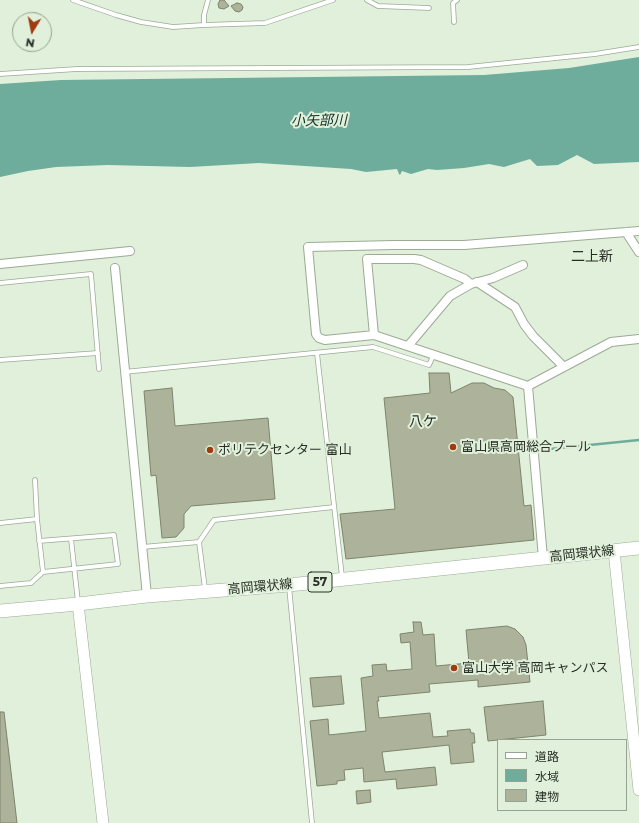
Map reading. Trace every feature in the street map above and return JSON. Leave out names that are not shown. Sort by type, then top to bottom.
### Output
[{"type":"main road","name":"高岡環状線","points":[[0,611],[147,596],[289,585],[639,548]]},
{"type":"street","points":[[639,231],[464,245],[308,247],[316,334],[319,338],[325,340],[374,335],[528,386],[612,342],[639,339]]},
{"type":"street","points":[[626,232],[639,252]]},
{"type":"street","points":[[0,264],[130,251]]},
{"type":"street","points":[[374,335],[367,259],[421,260],[465,278],[515,307],[524,324],[533,336],[564,367]]},
{"type":"street","points":[[408,346],[450,296],[474,283],[493,278],[523,265]]},
{"type":"street","points":[[115,268],[147,596]]},
{"type":"street","points":[[528,386],[543,558]]},
{"type":"street","points":[[614,551],[637,748],[639,790]]},
{"type":"street","points":[[78,604],[103,823]]},
{"type":"lane","points":[[73,0],[116,16],[140,22],[173,27],[265,23],[333,0]]},
{"type":"lane","points":[[204,26],[204,15],[208,0]]},
{"type":"lane","points":[[367,0],[378,6],[429,8]]},
{"type":"lane","points":[[453,1],[454,22]]},
{"type":"lane","points":[[0,74],[77,69],[468,67],[595,54],[639,46]]},
{"type":"lane","points":[[0,283],[91,274],[99,369]]},
{"type":"lane","points":[[124,372],[373,347],[429,365],[434,354]]},
{"type":"lane","points":[[0,360],[98,353]]},
{"type":"lane","points":[[317,353],[342,579]]},
{"type":"lane","points":[[35,480],[37,519],[44,572]]},
{"type":"lane","points":[[205,592],[199,542],[214,520],[334,506]]},
{"type":"lane","points":[[0,523],[37,519]]},
{"type":"lane","points":[[0,586],[31,583],[44,572],[118,564],[114,535],[40,541]]},
{"type":"lane","points":[[71,538],[78,604]]},
{"type":"lane","points":[[142,547],[199,542]]},
{"type":"lane","points":[[289,585],[312,823]]},
{"type":"water","name":"小矢部川","points":[[639,57],[639,162],[594,164],[577,155],[558,165],[537,166],[530,159],[504,167],[489,164],[464,168],[437,170],[428,169],[411,174],[402,171],[400,175],[397,169],[366,172],[351,169],[259,163],[190,167],[108,165],[56,167],[0,177],[0,84],[61,80],[484,75],[569,68]]},
{"type":"building","points":[[220,0],[224,0],[229,6],[224,9],[219,8],[218,4]]},
{"type":"building","points":[[237,3],[241,4],[243,7],[239,12],[235,11],[231,6]]},
{"type":"building","name":"富山県高岡総合プール","points":[[429,373],[449,373],[451,393],[472,383],[484,383],[494,388],[505,390],[513,397],[524,506],[531,505],[534,540],[346,559],[340,514],[395,509],[384,398],[430,393]]},
{"type":"building","name":"ポリテクセンター 富山","points":[[172,388],[175,426],[268,418],[275,499],[191,506],[184,514],[184,528],[176,537],[162,538],[156,475],[151,476],[144,391]]},
{"type":"building","points":[[413,622],[421,622],[423,635],[434,634],[436,666],[469,663],[466,630],[507,626],[515,629],[523,637],[526,645],[530,682],[478,687],[478,680],[429,684],[430,692],[378,697],[379,718],[430,713],[433,737],[448,736],[447,731],[470,729],[471,733],[474,733],[475,743],[472,743],[474,762],[451,764],[449,745],[382,752],[385,772],[435,767],[437,785],[397,789],[396,779],[364,782],[363,768],[344,770],[345,780],[337,781],[337,784],[317,786],[310,721],[328,719],[329,735],[366,731],[361,678],[373,676],[372,665],[386,664],[387,671],[412,669],[410,642],[401,643],[400,634],[414,632]]},
{"type":"building","points":[[341,676],[344,704],[313,707],[310,678]]},
{"type":"building","points":[[543,701],[546,735],[488,741],[484,707]]},
{"type":"building","points":[[0,712],[4,712],[17,823],[0,823]]},
{"type":"building","points":[[370,790],[371,802],[357,804],[356,791]]},
{"type":"waterway","points":[[540,450],[639,440]]},
{"type":"place","name":"富山県高岡総合プール","points":[[453,447]]},
{"type":"place","name":"ポリテクセンター 富山","points":[[210,450]]},
{"type":"place","name":"富山大学 高岡キャンパス","points":[[454,668]]},
{"type":"district","name":"二上新","points":[[592,257]]},
{"type":"district","name":"八ケ","points":[[423,422]]}]
